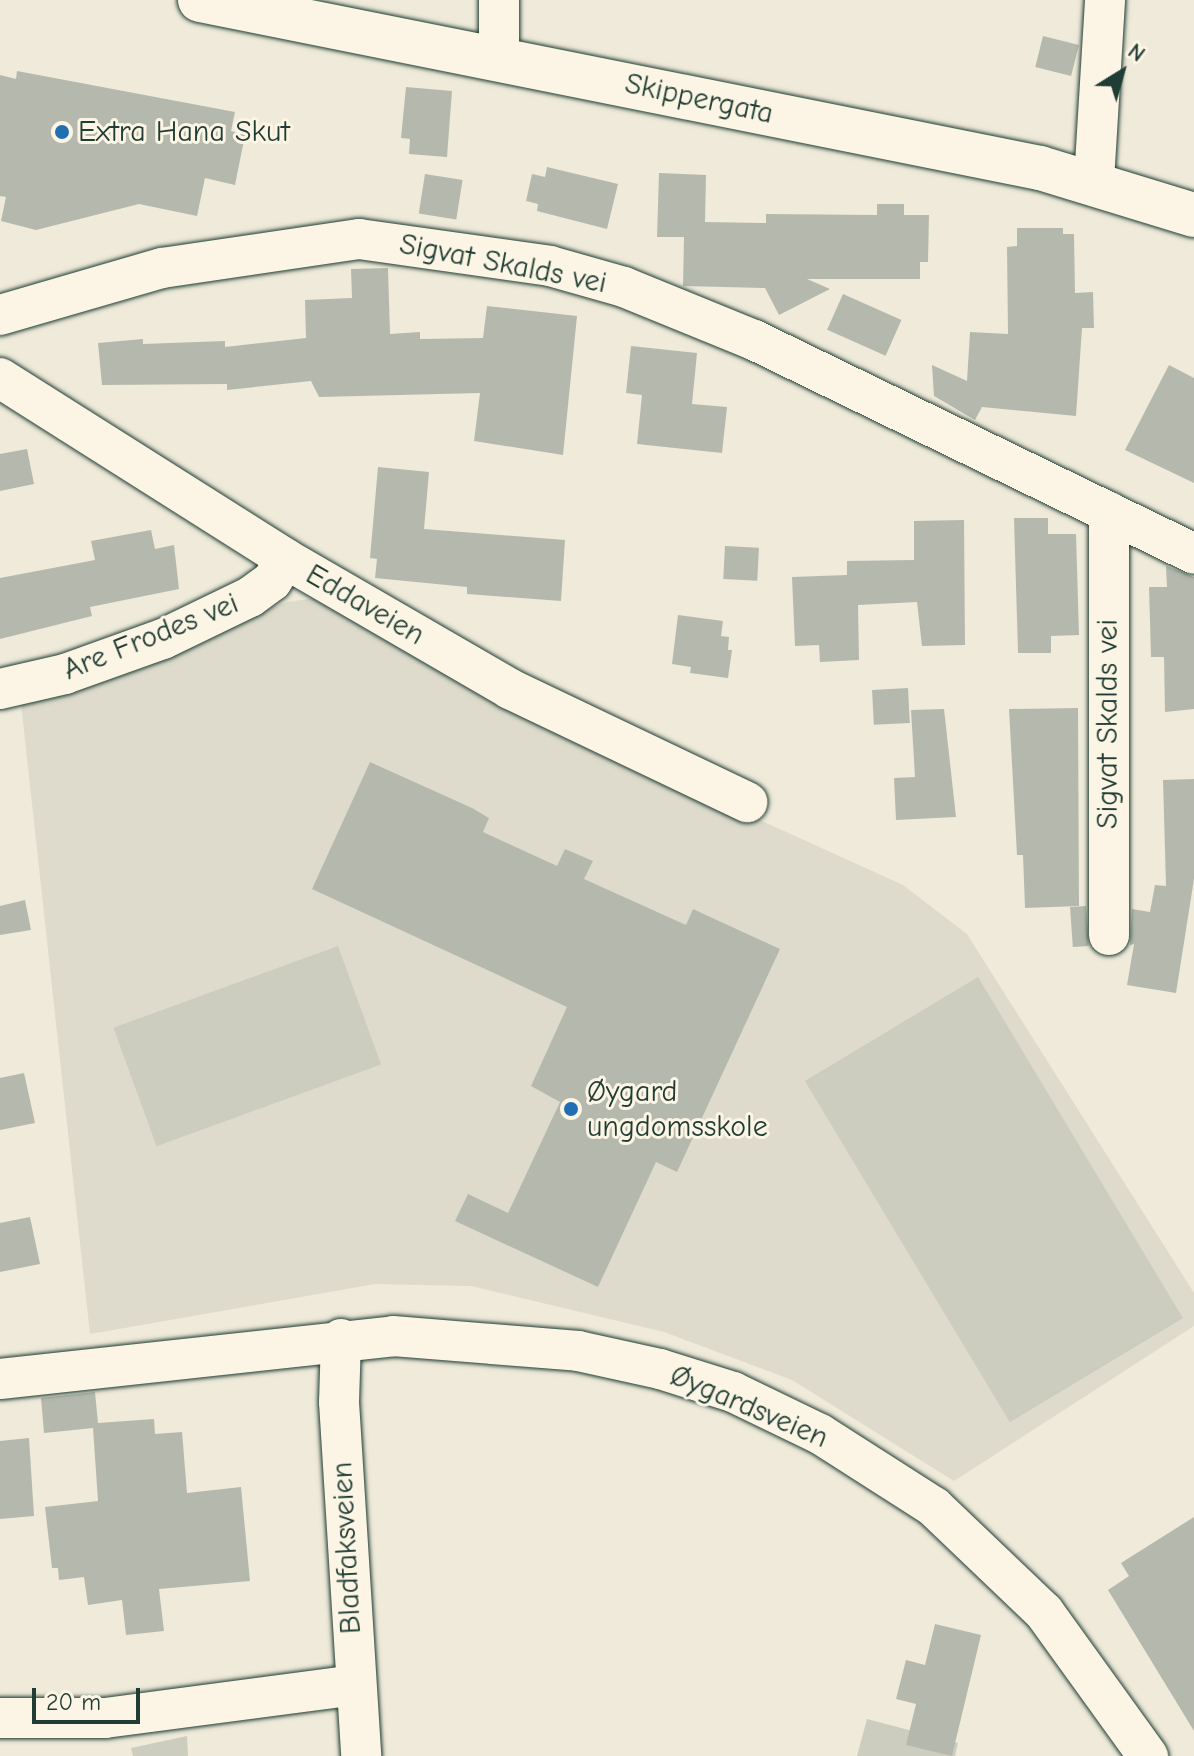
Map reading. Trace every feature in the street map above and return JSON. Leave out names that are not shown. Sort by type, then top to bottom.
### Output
[{"type":"main road","name":"Skippergata","points":[[200,0],[499,58],[1094,181],[1194,215]]},
{"type":"street","points":[[499,0],[499,58]]},
{"type":"street","points":[[1094,181],[1105,0]]},
{"type":"street","name":"Sigvat Skalds vei","points":[[0,315],[162,268],[359,239],[521,261],[676,306],[1194,554]]},
{"type":"street","name":"Eddaveien","points":[[0,378],[286,559],[510,689],[747,802]]},
{"type":"street","name":"Sigvat Skalds vei","points":[[1109,512],[1109,935]]},
{"type":"street","name":"Are Frodes vei","points":[[0,689],[65,674],[163,639],[250,597],[272,581],[286,559]]},
{"type":"street","name":"Øygardsveien","points":[[0,1379],[124,1362],[393,1336],[578,1351],[660,1369],[733,1392],[820,1434],[934,1507],[1011,1575],[1044,1612],[1148,1756]]},
{"type":"street","name":"Bladfaksveien","points":[[341,1339],[339,1402],[361,1756]]},
{"type":"street","points":[[0,1718],[105,1718],[355,1685]]},
{"type":"shaded area","name":"Øygard ungdomsskole","points":[[323,597],[661,775],[903,885],[967,934],[1194,1293],[1194,1326],[954,1481],[792,1380],[664,1332],[471,1286],[375,1284],[90,1334],[21,703],[287,602]]},
{"type":"shaded area","points":[[338,946],[381,1064],[157,1146],[113,1028]]},
{"type":"shaded area","points":[[978,977],[1183,1318],[1010,1422],[805,1081]]},
{"type":"shaded area","points":[[867,1719],[958,1743],[955,1756],[857,1756]]},
{"type":"shaded area","points":[[187,1736],[188,1756],[133,1756],[131,1748]]},
{"type":"building","points":[[1043,36],[1079,45],[1071,76],[1035,67]]},
{"type":"building","points":[[17,71],[235,112],[231,131],[245,135],[235,185],[205,178],[197,216],[139,204],[36,230],[1,221],[6,197],[0,196],[0,75],[16,79]]},
{"type":"building","points":[[406,87],[452,91],[447,157],[409,154],[410,139],[401,138]]},
{"type":"building","points":[[547,167],[618,184],[607,229],[537,211],[538,204],[526,201],[532,174],[545,177]]},
{"type":"building","points":[[659,173],[706,175],[705,222],[766,223],[766,214],[877,215],[877,204],[904,204],[904,215],[929,215],[928,262],[920,262],[920,279],[807,279],[830,289],[779,315],[765,288],[683,286],[684,237],[657,237]]},
{"type":"building","points":[[425,174],[463,180],[456,219],[419,214]]},
{"type":"building","points":[[1017,228],[1063,228],[1063,234],[1074,234],[1075,293],[1093,292],[1094,328],[1082,328],[1076,416],[982,407],[975,420],[934,396],[932,365],[967,381],[970,332],[1008,334],[1007,247],[1017,246]]},
{"type":"building","points":[[388,268],[390,334],[420,332],[420,339],[483,338],[487,306],[577,316],[563,455],[474,441],[480,393],[319,397],[311,381],[227,390],[227,384],[102,385],[98,343],[143,339],[143,344],[225,341],[225,347],[306,338],[305,300],[352,298],[351,269]]},
{"type":"building","points":[[843,294],[901,320],[886,356],[827,330]]},
{"type":"building","points":[[631,346],[697,353],[692,404],[727,407],[722,453],[637,444],[642,395],[626,393]]},
{"type":"building","points":[[1169,365],[1194,378],[1194,483],[1125,450]]},
{"type":"building","points":[[27,449],[34,484],[0,491],[0,454]]},
{"type":"building","points":[[378,467],[429,472],[424,529],[565,540],[561,601],[467,594],[467,587],[375,578],[377,559],[370,558]]},
{"type":"building","points":[[1014,518],[1048,518],[1048,534],[1076,534],[1079,635],[1051,636],[1051,653],[1018,653]]},
{"type":"building","points":[[964,520],[965,645],[922,646],[917,602],[858,605],[859,660],[820,662],[819,645],[795,646],[792,577],[847,575],[847,561],[914,560],[914,521]]},
{"type":"building","points":[[151,530],[155,549],[174,545],[179,589],[90,607],[92,616],[0,639],[0,578],[95,560],[91,541]]},
{"type":"building","points":[[725,546],[759,548],[757,581],[723,579]]},
{"type":"building","points":[[1166,566],[1194,577],[1194,709],[1165,712],[1164,657],[1151,657],[1149,587],[1167,587]]},
{"type":"building","points":[[678,615],[723,621],[721,636],[729,637],[728,650],[732,650],[728,678],[690,673],[691,667],[672,664]]},
{"type":"building","points":[[908,688],[910,723],[874,725],[872,690]]},
{"type":"building","points":[[1078,708],[1079,906],[1025,908],[1023,855],[1017,855],[1009,709]]},
{"type":"building","points":[[944,709],[956,817],[896,820],[894,778],[915,777],[911,710]]},
{"type":"building","name":"Øygard ungdomsskole","points":[[370,762],[472,808],[489,818],[483,832],[557,866],[565,849],[593,861],[584,879],[686,925],[693,909],[780,949],[677,1172],[656,1162],[598,1287],[455,1221],[468,1194],[508,1213],[560,1102],[531,1086],[567,1007],[312,889]]},
{"type":"building","points":[[1194,779],[1194,879],[1176,993],[1127,985],[1134,944],[1130,945],[1132,909],[1150,912],[1155,885],[1166,886],[1163,780]]},
{"type":"building","points":[[25,900],[31,930],[0,935],[0,906]]},
{"type":"building","points":[[1086,906],[1089,946],[1073,947],[1070,907]]},
{"type":"building","points":[[24,1073],[35,1123],[0,1130],[0,1078]]},
{"type":"building","points":[[30,1217],[40,1264],[0,1272],[0,1223]]},
{"type":"building","points":[[95,1392],[98,1423],[154,1419],[155,1434],[182,1432],[187,1493],[241,1487],[250,1581],[159,1589],[164,1631],[126,1635],[122,1600],[88,1605],[84,1577],[59,1580],[58,1568],[52,1568],[45,1507],[98,1501],[93,1428],[44,1433],[41,1398]]},
{"type":"building","points":[[29,1438],[34,1516],[0,1519],[0,1441]]},
{"type":"building","points":[[1194,1517],[1194,1731],[1108,1590],[1129,1576],[1121,1563]]},
{"type":"building","points":[[935,1624],[981,1635],[952,1756],[906,1745],[916,1704],[896,1699],[906,1660],[925,1665]]},
{"type":"place","name":"Extra Hana Skut","points":[[62,132]]},
{"type":"place","name":"Øygard ungdomsskole","points":[[571,1109]]}]
